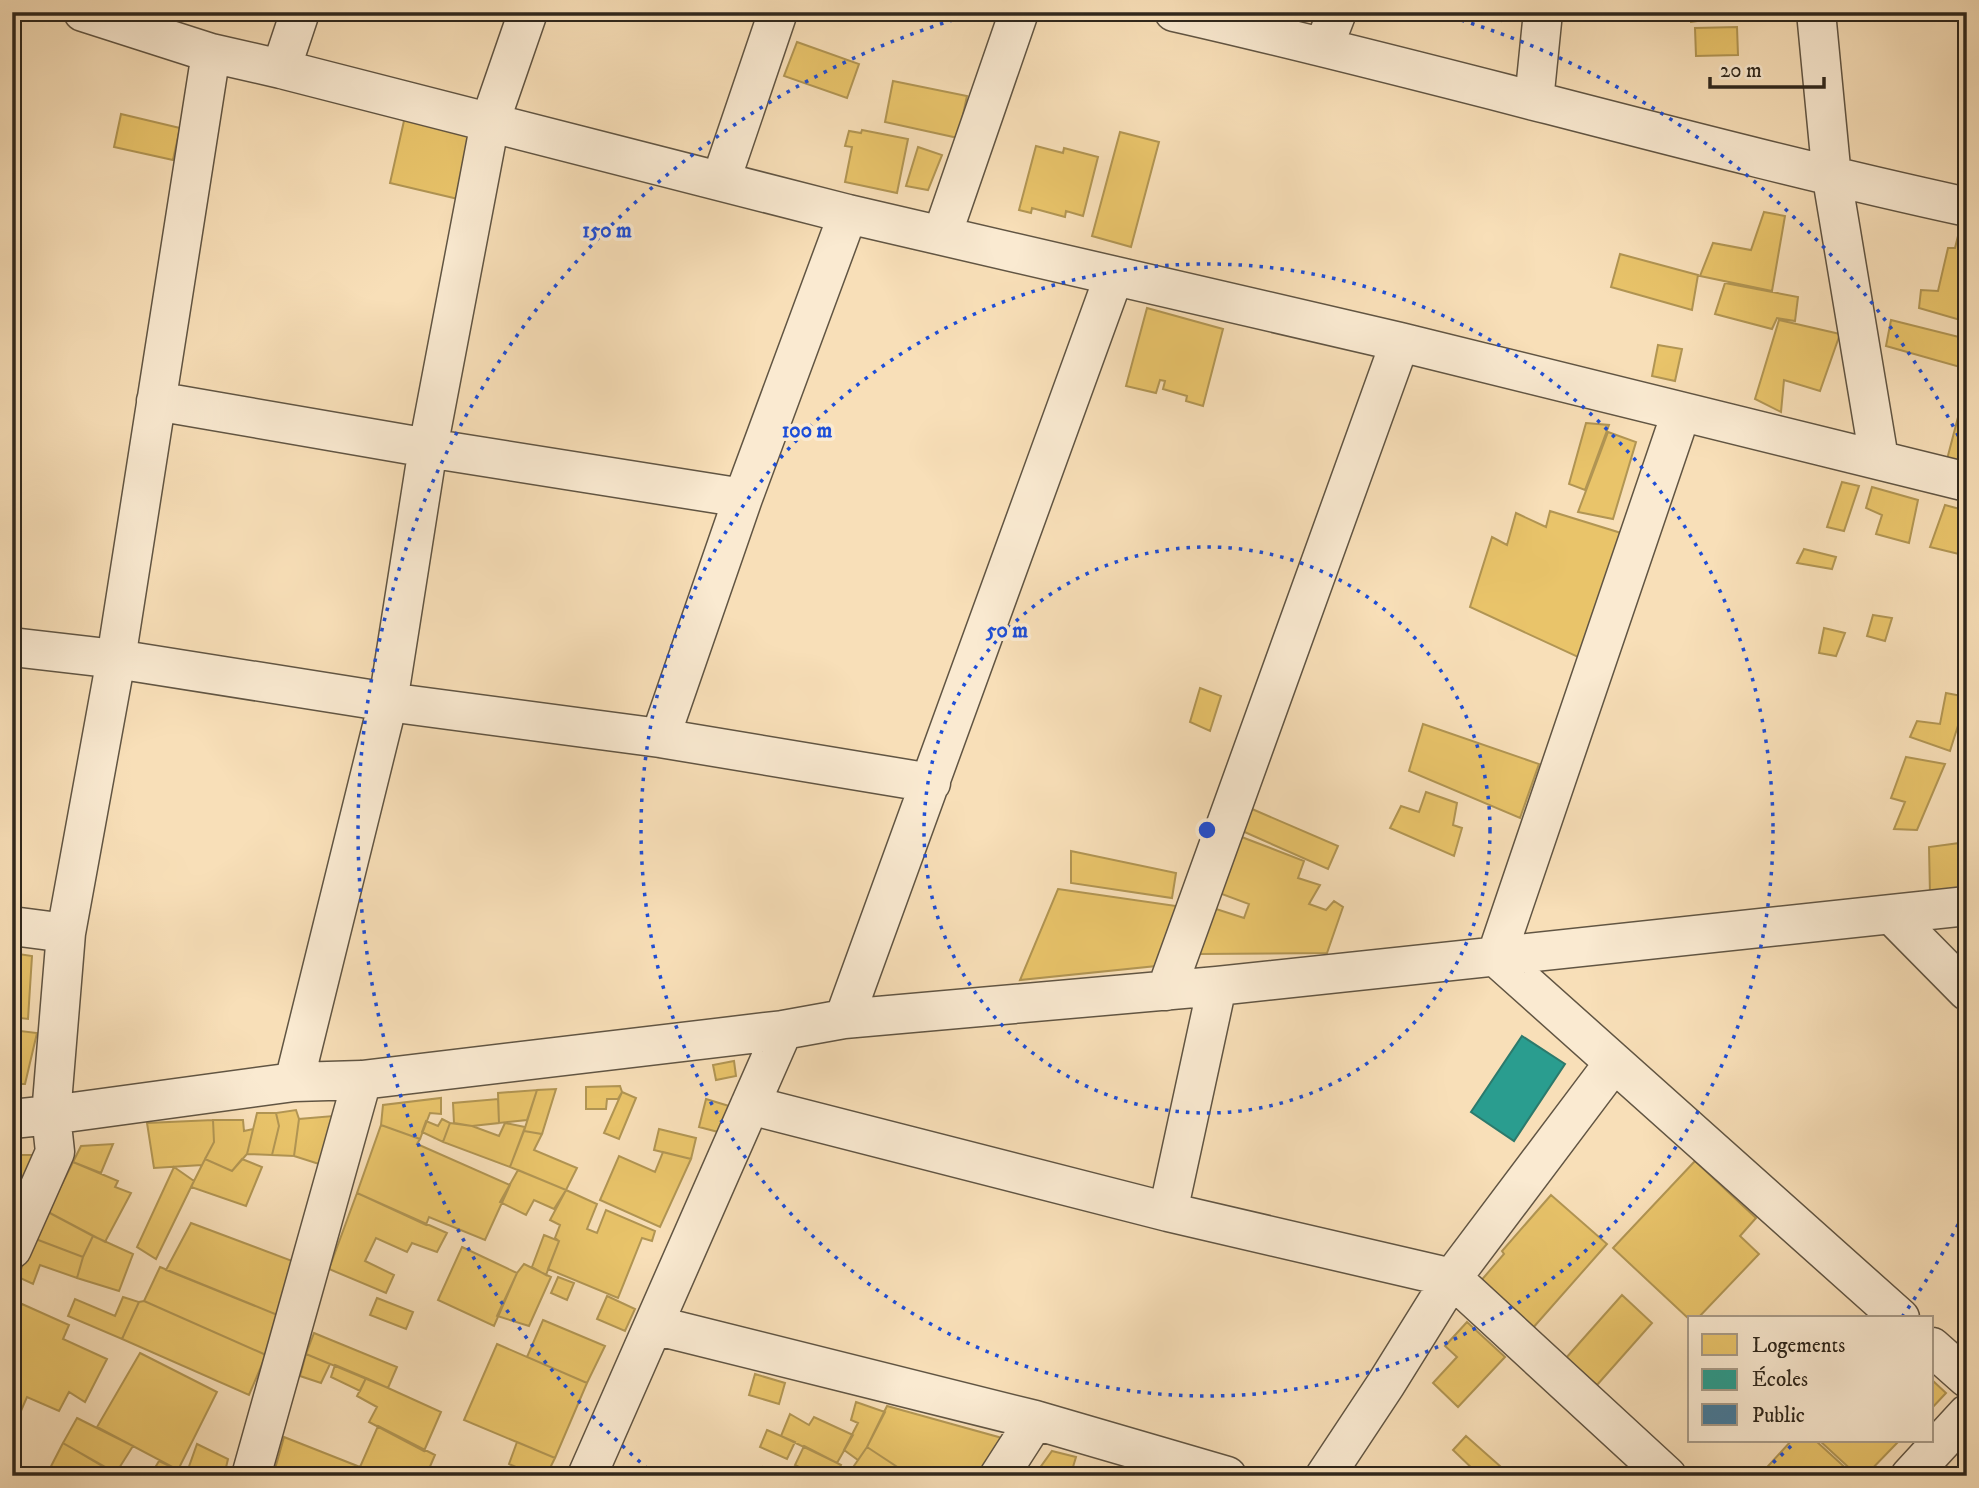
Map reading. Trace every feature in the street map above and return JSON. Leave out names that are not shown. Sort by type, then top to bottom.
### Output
[{"type":"street","points":[[83,12],[211,54],[281,69],[848,214],[1400,342],[1967,482]]},
{"type":"street","points":[[281,69],[300,12]]},
{"type":"street","points":[[294,1082],[388,702],[428,448],[490,122],[528,12]]},
{"type":"street","points":[[721,180],[778,12]]},
{"type":"street","points":[[942,235],[1019,12]]},
{"type":"street","points":[[1174,12],[1330,29],[1534,101],[1832,178],[1967,207]]},
{"type":"street","points":[[1534,101],[1543,12]]},
{"type":"street","points":[[1816,12],[1832,178],[1878,459]]},
{"type":"street","points":[[12,1249],[55,1152],[51,1115],[66,933],[116,659],[211,54]]},
{"type":"street","points":[[660,738],[743,498],[848,214]]},
{"type":"street","points":[[844,1019],[1114,276]]},
{"type":"street","points":[[1167,990],[1400,342]]},
{"type":"street","points":[[156,401],[743,498]]},
{"type":"street","points":[[1496,957],[1681,413]]},
{"type":"street","points":[[12,648],[116,659],[388,702],[660,738],[931,783]]},
{"type":"street","points":[[12,1119],[294,1082],[362,1080],[783,1030],[844,1019],[1217,986],[1967,906]]},
{"type":"street","points":[[1892,915],[1967,990]]},
{"type":"street","points":[[12,926],[66,933]]},
{"type":"street","points":[[1496,957],[1898,1316]]},
{"type":"street","points":[[1168,1212],[1217,986]]},
{"type":"street","points":[[587,1476],[783,1030]]},
{"type":"street","points":[[1325,1476],[1452,1278],[1613,1064]]},
{"type":"street","points":[[251,1476],[362,1080]]},
{"type":"street","points":[[750,1105],[1168,1212],[1452,1278],[1667,1476]]},
{"type":"street","points":[[654,1325],[1035,1420],[1227,1476]]},
{"type":"street","points":[[1934,1349],[1967,1378]]},
{"type":"street","points":[[1910,1476],[1967,1414]]},
{"type":"street","points":[[999,1476],[1035,1420]]},
{"type":"building: Logements","points":[[1689,12],[1712,12],[1713,19],[1691,22]]},
{"type":"building: Logements","points":[[1737,27],[1738,55],[1696,56],[1695,28]]},
{"type":"building: Logements","points":[[797,42],[859,64],[847,98],[784,76]]},
{"type":"building: Logements","points":[[893,81],[967,96],[958,138],[885,122]]},
{"type":"building: Logements","points":[[408,103],[476,119],[458,199],[390,183]]},
{"type":"building: Logements","points":[[121,114],[180,128],[173,160],[114,147]]},
{"type":"building: Logements","points":[[862,130],[908,139],[897,193],[845,182],[852,147],[845,146],[849,131],[861,133]]},
{"type":"building: Logements","points":[[1120,132],[1159,142],[1131,247],[1092,236]]},
{"type":"building: Logements","points":[[1036,146],[1063,153],[1064,148],[1098,157],[1083,216],[1066,211],[1065,217],[1032,208],[1031,213],[1019,210]]},
{"type":"building: Logements","points":[[918,147],[942,155],[928,190],[906,186]]},
{"type":"building: Logements","points":[[1764,212],[1785,216],[1772,291],[1700,276],[1713,243],[1751,250]]},
{"type":"building: Logements","points":[[1963,216],[1967,217],[1967,322],[1919,308],[1921,290],[1938,291],[1948,248],[1955,248]]},
{"type":"building: Logements","points":[[1620,254],[1698,275],[1692,310],[1611,287]]},
{"type":"building: Logements","points":[[1725,283],[1798,297],[1795,321],[1777,318],[1772,329],[1715,314]]},
{"type":"building: Logements","points":[[1147,308],[1223,329],[1203,406],[1186,401],[1187,396],[1163,389],[1165,381],[1160,380],[1156,393],[1126,386]]},
{"type":"building: Logements","points":[[1779,320],[1840,334],[1820,391],[1784,380],[1781,412],[1755,399]]},
{"type":"building: Logements","points":[[1891,320],[1967,339],[1967,369],[1886,346]]},
{"type":"building: Logements","points":[[1658,345],[1682,349],[1675,381],[1652,376]]},
{"type":"building: Logements","points":[[1962,402],[1967,403],[1967,473],[1945,467]]},
{"type":"building: Logements","points":[[1586,423],[1609,425],[1585,490],[1569,484]]},
{"type":"building: Logements","points":[[1608,432],[1636,442],[1613,519],[1578,512]]},
{"type":"building: Logements","points":[[1842,482],[1859,486],[1844,531],[1827,527]]},
{"type":"building: Logements","points":[[1872,487],[1918,500],[1909,543],[1876,534],[1882,515],[1866,508]]},
{"type":"building: Logements","points":[[1945,505],[1967,511],[1967,556],[1930,547]]},
{"type":"building: Logements","points":[[1550,511],[1621,533],[1578,657],[1470,607],[1492,537],[1507,545],[1516,513],[1546,527]]},
{"type":"building: Logements","points":[[1804,549],[1836,557],[1832,569],[1797,563]]},
{"type":"building: Logements","points":[[1873,615],[1892,618],[1885,641],[1867,636]]},
{"type":"building: Logements","points":[[1824,628],[1845,633],[1836,656],[1819,653]]},
{"type":"building: Logements","points":[[1200,688],[1221,696],[1210,731],[1190,722]]},
{"type":"building: Logements","points":[[1946,693],[1967,697],[1950,751],[1910,737],[1917,721],[1940,724]]},
{"type":"building: Logements","points":[[1423,724],[1539,764],[1520,818],[1409,771]]},
{"type":"building: Logements","points":[[1906,757],[1945,764],[1917,830],[1894,829],[1905,802],[1891,798]]},
{"type":"building: Logements","points":[[1426,792],[1457,803],[1453,825],[1462,828],[1454,856],[1390,828],[1401,806],[1419,812]]},
{"type":"building: Logements","points":[[1252,809],[1338,846],[1328,869],[1240,830]]},
{"type":"building: Logements","points":[[1239,836],[1304,861],[1298,878],[1320,885],[1309,904],[1326,910],[1334,901],[1343,907],[1327,953],[1198,954],[1213,908],[1244,918],[1249,904],[1219,893]]},
{"type":"building: Logements","points":[[1967,842],[1967,890],[1930,894],[1929,847]]},
{"type":"building: Logements","points":[[1071,851],[1176,873],[1172,898],[1071,883]]},
{"type":"building: Logements","points":[[1058,889],[1183,907],[1166,965],[1020,980]]},
{"type":"building: Logements","points":[[12,953],[32,956],[28,1019],[12,1017]]},
{"type":"building: Logements","points":[[12,1030],[37,1033],[25,1084],[12,1084]]},
{"type":"building: Logements","points":[[734,1061],[736,1076],[716,1080],[713,1065]]},
{"type":"building: Logements","points":[[620,1086],[622,1092],[618,1099],[607,1099],[606,1109],[586,1109],[586,1087]]},
{"type":"building: Logements","points":[[556,1089],[542,1134],[524,1131],[537,1090]]},
{"type":"building: Logements","points":[[537,1090],[527,1120],[499,1123],[498,1093]]},
{"type":"building: Logements","points":[[622,1092],[636,1098],[619,1139],[604,1133]]},
{"type":"building: Logements","points":[[441,1098],[441,1114],[430,1113],[420,1139],[381,1125],[383,1105]]},
{"type":"building: Logements","points":[[498,1099],[499,1123],[472,1126],[454,1123],[453,1103]]},
{"type":"building: Logements","points":[[706,1099],[729,1106],[722,1133],[699,1127]]},
{"type":"building: Logements","points":[[296,1110],[299,1119],[294,1156],[272,1155],[279,1126],[276,1113]]},
{"type":"building: Logements","points":[[257,1113],[276,1113],[279,1126],[272,1155],[247,1154]]},
{"type":"building: Logements","points":[[333,1116],[319,1164],[294,1156],[299,1119]]},
{"type":"building: Logements","points":[[442,1119],[450,1123],[443,1142],[422,1132],[426,1121],[438,1126]]},
{"type":"building: Logements","points":[[213,1120],[243,1120],[244,1131],[253,1129],[247,1154],[232,1171],[205,1159],[214,1142]]},
{"type":"building: Logements","points":[[213,1120],[214,1142],[202,1165],[154,1168],[147,1123]]},
{"type":"building: Logements","points":[[450,1123],[472,1126],[499,1136],[505,1123],[525,1127],[510,1167],[443,1142]]},
{"type":"building: Logements","points":[[381,1125],[420,1139],[417,1144],[510,1185],[485,1240],[429,1217],[426,1225],[357,1193]]},
{"type":"building: Logements","points":[[659,1129],[696,1138],[691,1159],[654,1150]]},
{"type":"building: Logements","points":[[524,1131],[542,1134],[534,1150],[577,1168],[566,1190],[510,1167]]},
{"type":"building: Logements","points":[[113,1144],[101,1173],[73,1162],[81,1146]]},
{"type":"building: Logements","points":[[663,1152],[691,1159],[660,1227],[600,1200],[619,1156],[655,1172]]},
{"type":"building: Logements","points":[[12,1155],[36,1155],[12,1203]]},
{"type":"building: Logements","points":[[205,1159],[232,1171],[242,1159],[262,1167],[246,1206],[191,1187]]},
{"type":"building: Logements","points":[[1695,1161],[1756,1218],[1740,1236],[1759,1254],[1700,1316],[1688,1318],[1613,1248]]},
{"type":"building: Logements","points":[[73,1162],[118,1181],[115,1187],[131,1193],[105,1242],[48,1212]]},
{"type":"building: Logements","points":[[174,1167],[194,1181],[156,1259],[137,1247]]},
{"type":"building: Logements","points":[[518,1170],[566,1190],[554,1209],[534,1200],[526,1215],[500,1202]]},
{"type":"building: Logements","points":[[566,1190],[597,1204],[587,1229],[597,1233],[606,1210],[655,1231],[652,1241],[642,1238],[618,1298],[548,1269],[559,1241],[555,1238],[560,1225],[550,1220]]},
{"type":"building: Logements","points":[[357,1193],[447,1233],[437,1252],[412,1243],[407,1252],[376,1238],[365,1261],[394,1275],[386,1293],[329,1269]]},
{"type":"building: Logements","points":[[1551,1195],[1607,1244],[1532,1329],[1479,1283],[1504,1254],[1502,1251]]},
{"type":"building: Logements","points":[[48,1212],[93,1236],[83,1257],[33,1238]]},
{"type":"building: Logements","points":[[191,1223],[295,1262],[280,1316],[166,1270]]},
{"type":"building: Logements","points":[[544,1235],[559,1241],[546,1275],[532,1267]]},
{"type":"building: Logements","points":[[93,1236],[133,1254],[119,1291],[77,1278]]},
{"type":"building: Logements","points":[[33,1238],[83,1257],[77,1278],[40,1265],[33,1284],[18,1277]]},
{"type":"building: Logements","points":[[462,1247],[517,1273],[494,1326],[438,1300]]},
{"type":"building: Logements","points":[[524,1264],[551,1277],[529,1326],[497,1316]]},
{"type":"building: Logements","points":[[160,1267],[280,1316],[266,1355],[144,1301]]},
{"type":"building: Logements","points":[[558,1277],[574,1283],[567,1300],[551,1293]]},
{"type":"building: Logements","points":[[1622,1295],[1652,1323],[1597,1385],[1566,1358]]},
{"type":"building: Logements","points":[[607,1296],[635,1309],[625,1331],[597,1319]]},
{"type":"building: Logements","points":[[123,1297],[139,1302],[122,1339],[68,1316],[75,1299],[115,1316]]},
{"type":"building: Logements","points":[[377,1298],[413,1312],[406,1329],[370,1315]]},
{"type":"building: Logements","points":[[144,1301],[266,1355],[249,1395],[122,1339],[139,1302]]},
{"type":"building: Logements","points":[[22,1304],[69,1325],[63,1339],[107,1359],[85,1402],[69,1392],[59,1411],[27,1397],[17,1420],[12,1417],[12,1324]]},
{"type":"building: Logements","points":[[543,1320],[605,1346],[587,1383],[527,1357]]},
{"type":"building: Logements","points":[[1467,1322],[1505,1357],[1458,1407],[1433,1383],[1457,1357],[1445,1346]]},
{"type":"building: Logements","points":[[314,1333],[397,1367],[388,1388],[306,1354]]},
{"type":"building: Logements","points":[[497,1344],[587,1383],[555,1458],[464,1420]]},
{"type":"building: Logements","points":[[140,1353],[217,1392],[178,1470],[97,1427]]},
{"type":"building: Logements","points":[[306,1354],[330,1364],[321,1383],[300,1376]]},
{"type":"building: Logements","points":[[335,1365],[366,1378],[360,1391],[331,1377]]},
{"type":"building: Logements","points":[[755,1374],[785,1383],[779,1404],[749,1395]]},
{"type":"building: Logements","points":[[366,1378],[441,1412],[424,1451],[369,1422],[377,1407],[357,1396]]},
{"type":"building: Logements","points":[[1934,1382],[1946,1393],[1934,1406]]},
{"type":"building: Logements","points":[[856,1402],[885,1412],[858,1460],[844,1450],[858,1423],[851,1420]]},
{"type":"building: Logements","points":[[887,1406],[1002,1438],[988,1476],[911,1476],[867,1447]]},
{"type":"building: Logements","points":[[790,1414],[809,1425],[814,1417],[853,1435],[837,1463],[781,1436]]},
{"type":"building: Logements","points":[[77,1418],[133,1446],[116,1473],[63,1443]]},
{"type":"building: Logements","points":[[378,1426],[435,1455],[426,1476],[378,1476],[360,1467]]},
{"type":"building: Logements","points":[[767,1430],[795,1442],[787,1459],[760,1447]]},
{"type":"building: Logements","points":[[1466,1436],[1509,1474],[1480,1476],[1453,1450]]},
{"type":"building: Logements","points":[[284,1437],[360,1467],[378,1476],[273,1476]]},
{"type":"building: Logements","points":[[517,1442],[555,1458],[546,1476],[536,1476],[509,1464]]},
{"type":"building: Logements","points":[[1790,1442],[1817,1442],[1850,1472],[1846,1476],[1759,1476]]},
{"type":"building: Logements","points":[[1821,1442],[1898,1442],[1865,1476],[1858,1476]]},
{"type":"building: Logements","points":[[63,1443],[102,1466],[97,1476],[46,1476]]},
{"type":"building: Logements","points":[[197,1444],[228,1459],[224,1476],[186,1475]]},
{"type":"building: Logements","points":[[804,1446],[841,1465],[835,1476],[816,1476],[795,1465]]},
{"type":"building: Logements","points":[[867,1447],[911,1476],[847,1476]]},
{"type":"building: Logements","points":[[1052,1451],[1076,1457],[1073,1467],[1086,1476],[1034,1476]]},
{"type":"building: Logements","points":[[159,1461],[178,1470],[186,1476],[150,1476]]},
{"type":"building: Logements","points":[[763,1467],[774,1474],[777,1468],[789,1476],[756,1476]]},
{"type":"building: Écoles","points":[[1522,1036],[1565,1064],[1514,1141],[1471,1112]]},
{"type":"building: Public","points":[[1482,12],[1505,12],[1501,21]]}]
